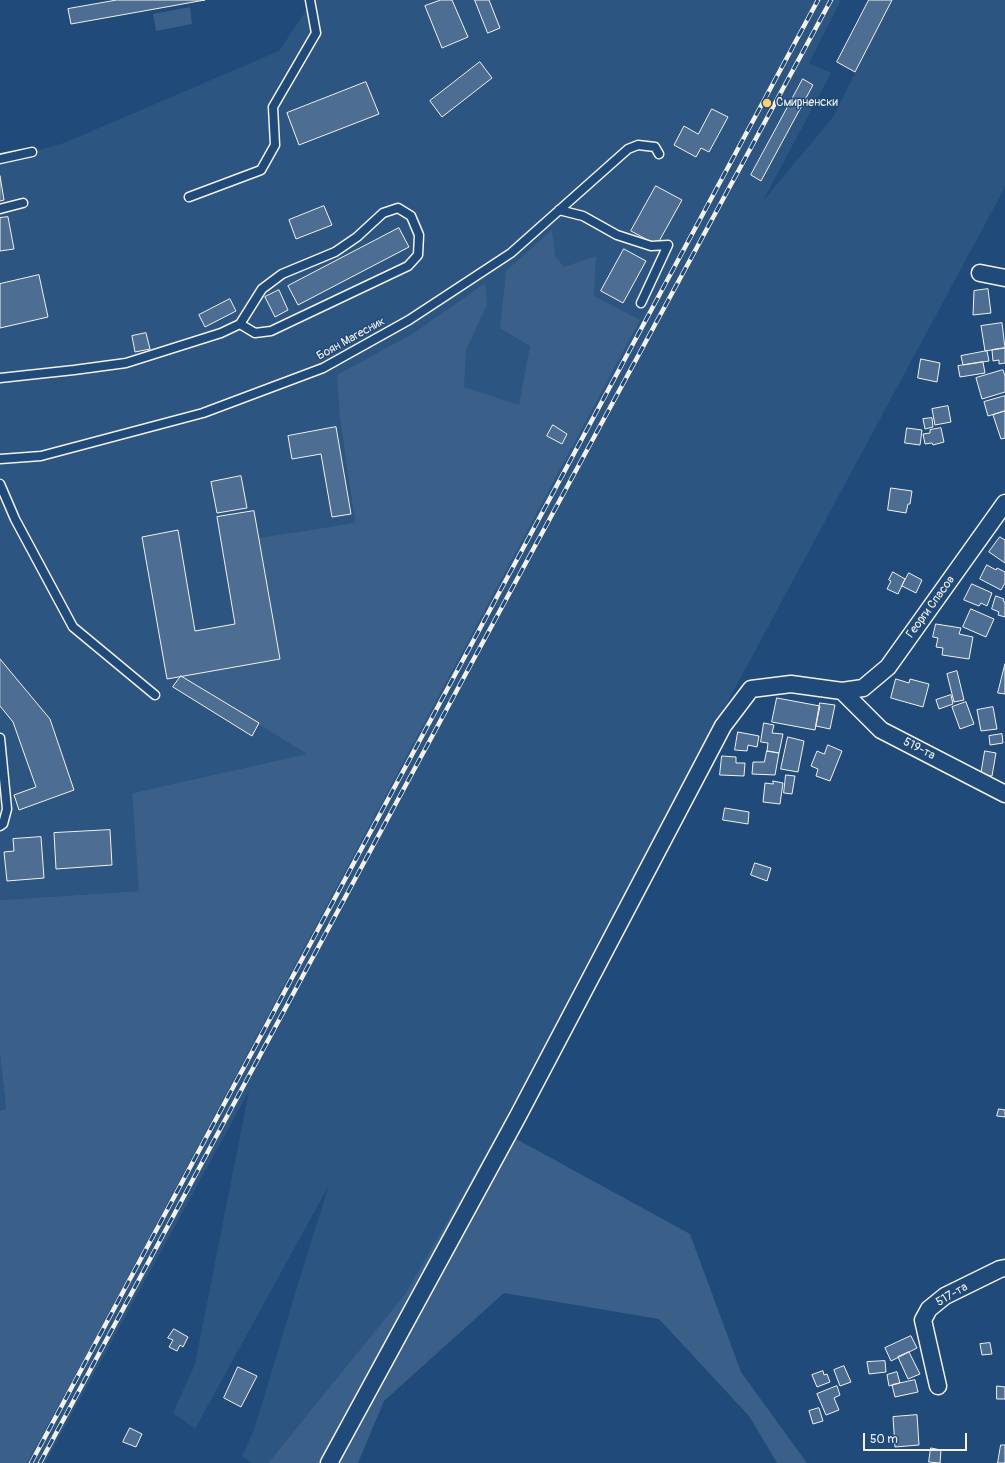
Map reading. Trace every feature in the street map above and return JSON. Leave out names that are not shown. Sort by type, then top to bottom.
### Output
[{"type":"street","points":[[980,273],[1005,278]]},
{"type":"street","name":"Георги Спасов","points":[[329,1463],[518,1116],[722,726],[751,689],[791,684],[842,691],[863,688],[888,667],[1005,503]]},
{"type":"street","name":"519-та","points":[[842,691],[881,730],[1005,794]]},
{"type":"street","name":"517-та","points":[[938,1386],[923,1320],[929,1309],[945,1296],[1000,1269],[1005,1268]]},
{"type":"lane","points":[[189,198],[261,170],[275,145],[274,107],[316,33],[310,0]]},
{"type":"lane","name":"Боян Магесник","points":[[0,459],[41,456],[203,413],[323,368],[409,320],[511,253],[628,150],[638,145],[655,147],[659,154]]},
{"type":"lane","points":[[0,159],[32,152]]},
{"type":"lane","points":[[0,209],[23,203]]},
{"type":"lane","points":[[0,378],[126,363],[221,333],[240,324],[262,289],[282,274],[335,252],[357,237],[383,213],[398,208],[411,216],[419,235],[418,255],[408,266],[271,331],[255,333],[240,324]]},
{"type":"lane","points":[[559,210],[583,216],[617,235],[651,246],[668,245],[641,303]]},
{"type":"lane","points":[[0,484],[15,519],[73,627],[155,695]]},
{"type":"lane","points":[[0,738],[7,809],[3,824],[0,826]]},
{"type":"shaded area","points":[[313,0],[841,0],[809,63],[831,73],[763,201],[833,117],[892,0],[1005,0],[1005,187],[588,961],[500,1130],[405,1294],[268,1463],[252,1463],[242,1456],[254,1430],[329,1185],[195,1429],[173,1413],[195,1364],[249,1091],[45,1463],[27,1463],[568,454],[340,419],[355,524],[297,532],[280,659],[182,676],[308,754],[132,793],[140,891],[0,900],[0,159],[64,143],[279,51]]},
{"type":"shaded area","points":[[190,7],[192,24],[156,31],[153,14]]},
{"type":"shaded area","points":[[552,230],[555,256],[564,267],[596,256],[594,296],[640,320],[27,1463],[0,1463],[0,1111],[6,1109],[0,1055],[0,900],[139,891],[132,793],[307,754],[181,676],[280,659],[259,538],[355,523],[340,419],[337,375],[414,333],[485,283],[487,305],[466,350],[464,387],[519,405],[530,346],[500,328],[506,271]]},
{"type":"shaded area","points":[[0,1055],[6,1109],[0,1111]]},
{"type":"shaded area","points":[[500,1130],[690,1234],[741,1372],[807,1463],[777,1463],[749,1416],[659,1319],[504,1293],[384,1401],[358,1463],[268,1463],[405,1294]]},
{"type":"building","points":[[117,0],[205,0],[71,24],[68,9]]},
{"type":"building","points":[[441,0],[452,0],[468,37],[442,48],[425,6]]},
{"type":"building","points":[[475,0],[489,0],[500,28],[488,33]]},
{"type":"building","points":[[869,0],[892,0],[855,72],[837,62]]},
{"type":"building","points":[[480,62],[492,78],[442,117],[430,101]]},
{"type":"building","points":[[803,79],[813,85],[761,181],[751,175]]},
{"type":"building","points":[[366,82],[379,114],[299,145],[287,113]]},
{"type":"building","points":[[712,109],[728,117],[709,152],[701,148],[696,157],[674,145],[684,126],[698,134]]},
{"type":"building","points":[[0,176],[4,200],[0,201]]},
{"type":"building","points":[[656,186],[682,200],[657,245],[631,231]]},
{"type":"building","points":[[324,206],[332,225],[296,239],[289,220]]},
{"type":"building","points":[[8,217],[14,249],[0,251],[0,218]]},
{"type":"building","points":[[399,228],[409,247],[298,305],[288,286]]},
{"type":"building","points":[[624,249],[646,261],[623,303],[601,291]]},
{"type":"building","points":[[39,275],[48,317],[0,328],[0,284]]},
{"type":"building","points":[[988,289],[991,313],[973,315],[974,291]]},
{"type":"building","points":[[279,290],[288,310],[275,317],[265,297]]},
{"type":"building","points":[[230,299],[236,311],[205,327],[199,315]]},
{"type":"building","points":[[1002,323],[1005,348],[985,351],[981,326]]},
{"type":"building","points":[[146,333],[150,349],[135,352],[132,336]]},
{"type":"building","points":[[1005,348],[1005,363],[999,364],[999,360],[993,361],[992,350]]},
{"type":"building","points":[[987,351],[989,361],[963,365],[961,356]]},
{"type":"building","points":[[921,359],[940,363],[937,382],[918,378]]},
{"type":"building","points":[[983,362],[985,373],[960,377],[958,366]]},
{"type":"building","points":[[1003,370],[1005,376],[1005,392],[982,399],[976,378]]},
{"type":"building","points":[[1005,396],[1005,411],[988,416],[984,402]]},
{"type":"building","points":[[948,406],[951,422],[935,425],[932,409]]},
{"type":"building","points":[[1005,411],[1005,438],[1001,439],[993,415]]},
{"type":"building","points":[[932,418],[933,427],[925,429],[923,419]]},
{"type":"building","points":[[553,425],[567,434],[562,444],[547,436]]},
{"type":"building","points":[[336,427],[351,514],[332,517],[321,454],[292,459],[288,436]]},
{"type":"building","points":[[907,428],[922,430],[920,445],[905,443]]},
{"type":"building","points":[[941,428],[944,442],[933,445],[932,443],[925,444],[923,434],[930,433],[930,430]]},
{"type":"building","points":[[241,476],[247,508],[217,513],[211,482]]},
{"type":"building","points":[[891,488],[912,491],[910,504],[908,504],[906,513],[888,510]]},
{"type":"building","points":[[254,511],[280,659],[167,679],[142,537],[178,530],[195,631],[235,624],[217,517]]},
{"type":"building","points":[[1000,537],[1005,540],[1005,563],[989,552]]},
{"type":"building","points":[[987,565],[996,570],[997,568],[1005,572],[1005,583],[1001,590],[980,579]]},
{"type":"building","points":[[893,572],[905,579],[898,594],[887,589]]},
{"type":"building","points":[[909,573],[922,580],[916,593],[902,586]]},
{"type":"building","points":[[972,584],[992,593],[987,606],[981,603],[979,606],[964,600]]},
{"type":"building","points":[[996,596],[1004,599],[1005,617],[998,615],[999,612],[992,609]]},
{"type":"building","points":[[971,609],[994,619],[986,637],[963,627]]},
{"type":"building","points":[[936,624],[961,628],[959,634],[973,637],[969,659],[942,655],[943,648],[936,647],[938,638],[933,637]]},
{"type":"building","points":[[0,659],[50,719],[74,790],[19,810],[14,795],[36,787],[13,722],[0,706]]},
{"type":"building","points":[[1005,664],[1005,694],[998,693]]},
{"type":"building","points":[[957,671],[964,700],[954,702],[947,674]]},
{"type":"building","points":[[181,676],[259,723],[252,736],[173,687]]},
{"type":"building","points":[[896,679],[909,683],[910,679],[929,684],[923,707],[891,698]]},
{"type":"building","points":[[951,695],[953,704],[939,709],[936,700]]},
{"type":"building","points":[[777,698],[820,706],[815,730],[772,722]]},
{"type":"building","points":[[966,702],[974,724],[960,729],[952,707]]},
{"type":"building","points":[[820,703],[835,705],[830,729],[816,726]]},
{"type":"building","points":[[993,707],[997,729],[981,731],[977,710]]},
{"type":"building","points":[[764,723],[774,725],[772,733],[783,734],[779,753],[767,751],[768,743],[761,742]]},
{"type":"building","points":[[738,732],[759,736],[757,747],[748,745],[747,751],[735,750]]},
{"type":"building","points":[[1002,734],[1003,743],[990,745],[989,736]]},
{"type":"building","points":[[788,737],[804,741],[798,772],[781,769]]},
{"type":"building","points":[[828,745],[842,751],[830,781],[816,776],[818,769],[811,766],[817,751],[824,754]]},
{"type":"building","points":[[767,751],[779,753],[775,775],[752,774],[753,762],[764,762]]},
{"type":"building","points":[[985,751],[996,753],[992,776],[981,775]]},
{"type":"building","points":[[722,756],[736,757],[736,763],[745,763],[744,776],[720,775]]},
{"type":"building","points":[[786,775],[795,776],[792,794],[784,793]]},
{"type":"building","points":[[773,781],[783,783],[780,804],[763,802],[765,783],[773,784]]},
{"type":"building","points":[[725,808],[749,812],[748,824],[723,820]]},
{"type":"building","points":[[110,830],[112,865],[56,869],[54,833]]},
{"type":"building","points":[[41,837],[44,878],[7,881],[4,852],[14,851],[13,839]]},
{"type":"building","points":[[755,863],[771,868],[767,881],[751,875]]},
{"type":"building","points":[[999,1109],[1005,1110],[1005,1117],[997,1116]]},
{"type":"building","points":[[174,1329],[188,1337],[183,1347],[180,1345],[177,1351],[169,1347],[173,1340],[168,1338]]},
{"type":"building","points":[[911,1336],[917,1348],[891,1361],[885,1348]]},
{"type":"building","points":[[990,1343],[992,1354],[982,1355],[980,1344]]},
{"type":"building","points":[[909,1352],[920,1374],[908,1379],[898,1357]]},
{"type":"building","points":[[885,1361],[886,1372],[869,1374],[867,1362]]},
{"type":"building","points":[[844,1366],[851,1382],[840,1386],[834,1370]]},
{"type":"building","points":[[238,1367],[257,1376],[241,1407],[224,1398]]},
{"type":"building","points":[[823,1371],[824,1375],[827,1374],[830,1382],[817,1387],[812,1375]]},
{"type":"building","points":[[897,1372],[900,1383],[889,1386],[887,1375]]},
{"type":"building","points":[[915,1380],[918,1392],[895,1397],[892,1385]]},
{"type":"building","points":[[837,1386],[840,1395],[834,1398],[839,1410],[826,1415],[817,1394]]},
{"type":"building","points":[[997,1386],[1005,1387],[1005,1399],[997,1399]]},
{"type":"building","points":[[819,1408],[823,1421],[813,1424],[809,1411]]},
{"type":"building","points":[[917,1415],[919,1445],[895,1447],[893,1417]]},
{"type":"building","points":[[130,1428],[142,1434],[136,1447],[123,1442]]},
{"type":"building","points":[[1001,1445],[1005,1445],[1005,1463],[998,1463]]},
{"type":"building","points":[[931,1448],[941,1450],[940,1463],[929,1462]]},
{"type":"railway","points":[[31,1463],[818,0]]},
{"type":"railway","points":[[40,1463],[831,0]]},
{"type":"place","name":"Смирненски","points":[[767,103]]}]
